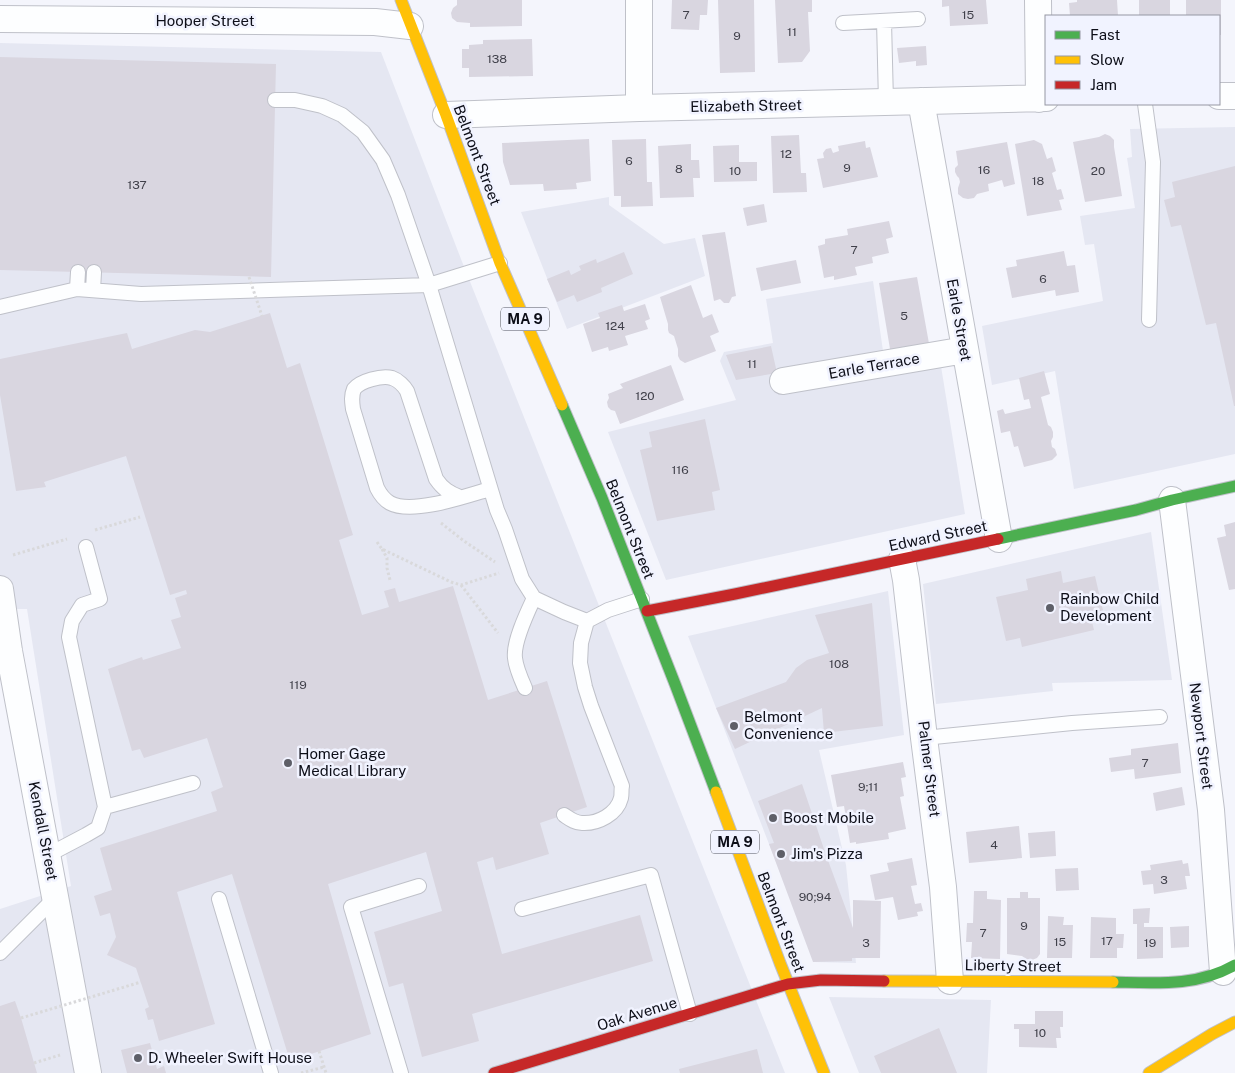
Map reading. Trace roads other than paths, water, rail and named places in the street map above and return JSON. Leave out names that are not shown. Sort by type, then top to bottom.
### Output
[{"type":"main road","name":"Belmont Street","points":[[401,0],[446,115],[500,263],[602,498],[788,984],[824,1073]]},
{"type":"main road","name":"Edward Street","points":[[644,605],[735,594],[1136,510],[1235,486]]},
{"type":"main road","name":"Liberty Street","points":[[788,984],[821,980],[1172,983],[1197,980],[1229,968]]},
{"type":"main road","name":"Oak Avenue","points":[[494,1073],[788,984]]},
{"type":"main road","points":[[1149,1073],[1235,1022]]},
{"type":"street","points":[[639,0],[639,108]]},
{"type":"street","points":[[1038,0],[1043,99]]},
{"type":"street","name":"Hooper Street","points":[[0,19],[375,22],[410,26]]},
{"type":"street","points":[[1220,96],[1235,96]]},
{"type":"street","name":"Elizabeth Street","points":[[446,115],[639,108],[1043,99]]},
{"type":"street","name":"Earle Street","points":[[921,101],[999,538]]},
{"type":"street","name":"Earle Terrace","points":[[783,382],[965,350]]},
{"type":"street","name":"Newport Street","points":[[1172,500],[1229,968]]},
{"type":"street","name":"Palmer Street","points":[[902,559],[943,887],[950,980]]},
{"type":"street","name":"Kendall Street","points":[[0,589],[4,640],[48,856],[88,1073]]},
{"type":"lane","points":[[843,23],[918,20]]},
{"type":"lane","points":[[884,21],[886,102]]},
{"type":"lane","points":[[275,100],[295,100],[322,106],[342,115],[363,132],[383,160],[398,195],[429,285],[490,489],[506,529],[522,579],[534,598],[587,621]]},
{"type":"lane","points":[[1144,105],[1153,162],[1149,320]]},
{"type":"lane","points":[[0,307],[77,289],[141,294],[429,285],[500,263]]},
{"type":"lane","points":[[77,289],[78,272]]},
{"type":"lane","points":[[93,290],[94,272]]},
{"type":"lane","points":[[460,497],[442,488],[436,479],[407,391],[403,385],[391,378],[379,378],[365,382],[355,388],[352,396],[352,409],[376,488],[382,497],[391,503],[401,506],[421,507],[460,497],[490,489]]},
{"type":"lane","points":[[48,856],[98,828],[105,807],[69,637],[72,621],[82,605],[100,598],[86,547]]},
{"type":"lane","points":[[525,688],[517,668],[515,656],[520,630],[534,598]]},
{"type":"lane","points":[[564,814],[572,821],[581,823],[600,820],[613,812],[621,799],[622,786],[585,687],[580,663],[581,644],[587,621],[608,610],[644,605]]},
{"type":"lane","points":[[924,738],[1072,722],[1160,717]]},
{"type":"lane","points":[[105,807],[193,783]]},
{"type":"lane","points":[[522,909],[651,875],[690,1014]]},
{"type":"lane","points":[[401,1073],[351,907],[418,886]]},
{"type":"lane","points":[[0,953],[55,898]]},
{"type":"lane","points":[[219,898],[271,1073]]},
{"type":"place","name":"Rainbow Child Development","points":[[1050,608]]},
{"type":"place","name":"Belmont Convenience","points":[[734,726]]},
{"type":"place","name":"Homer Gage Medical Library","points":[[288,763]]},
{"type":"place","name":"Boost Mobile","points":[[773,818]]},
{"type":"place","name":"Jim's Pizza","points":[[781,854]]},
{"type":"place","name":"D. Wheeler Swift House","points":[[138,1058]]}]
